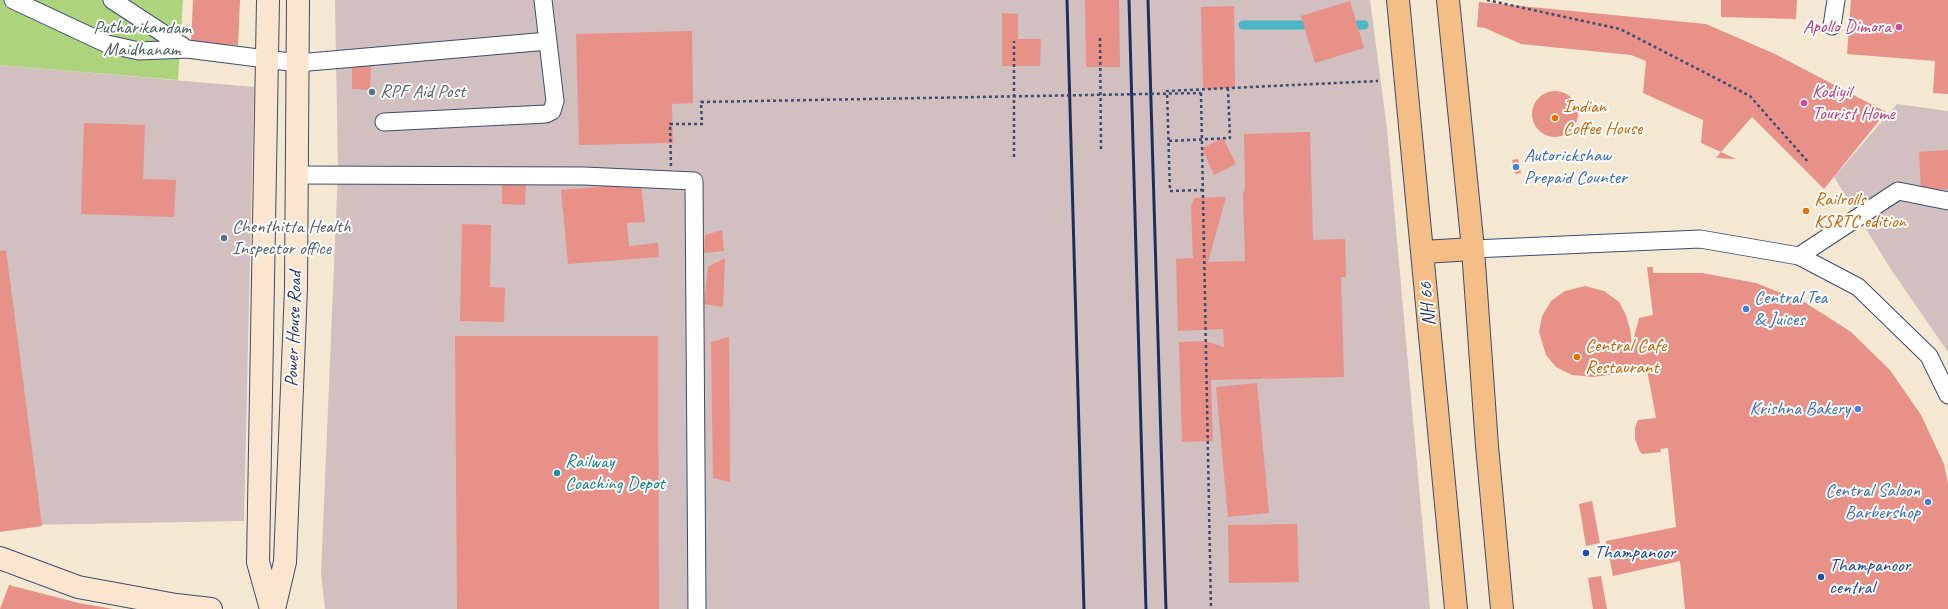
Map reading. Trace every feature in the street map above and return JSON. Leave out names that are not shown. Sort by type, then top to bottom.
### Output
[{"type":"main road","points":[[268,0],[258,562],[271,609]]},
{"type":"main road","name":"Power House Road","points":[[274,609],[285,562],[296,288],[298,0]]},
{"type":"main road","name":"NH 66","points":[[1398,0],[1456,609]]},
{"type":"main road","points":[[1448,0],[1473,249],[1487,446],[1502,609]]},
{"type":"main road","points":[[1422,252],[1473,249]]},
{"type":"main road","points":[[0,558],[78,587],[176,605],[211,609]]},
{"type":"lane","points":[[13,0],[107,44],[139,51],[187,49],[298,63],[548,41]]},
{"type":"lane","points":[[112,0],[187,49]]},
{"type":"lane","points":[[384,122],[546,114],[552,111],[555,101],[543,0]]},
{"type":"lane","points":[[1832,26],[1836,0]]},
{"type":"lane","points":[[297,175],[584,176],[694,180],[697,609]]},
{"type":"lane","points":[[1799,256],[1898,191],[1948,201]]},
{"type":"lane","points":[[1473,249],[1700,239],[1799,256],[1858,287],[1929,356],[1948,395]]},
{"type":"path","points":[[1488,0],[1620,29],[1627,32],[1750,96],[1809,164]]},
{"type":"path","points":[[1100,38],[1101,149]]},
{"type":"path","points":[[1014,41],[1014,157]]},
{"type":"path","points":[[1203,190],[1170,191],[1167,91],[1406,80]]},
{"type":"path","points":[[1169,141],[1230,138],[1228,89]]},
{"type":"path","points":[[671,166],[670,124],[702,124],[702,102],[1201,93],[1211,609]]},
{"type":"shaded area","points":[[335,0],[1370,0],[1387,129],[1430,609],[325,609],[321,574],[338,171]]},
{"type":"shaded area","points":[[0,65],[254,87],[244,521],[26,525],[0,511]]},
{"type":"shaded area","points":[[1897,104],[1948,111],[1948,352],[1892,271],[1834,177]]},
{"type":"green space","name":"Putharikandam Maidhanam","points":[[0,0],[183,0],[178,80],[0,65]]},
{"type":"building","points":[[193,0],[240,0],[238,45],[191,43]]},
{"type":"building","points":[[1085,0],[1119,0],[1120,67],[1086,67]]},
{"type":"building","points":[[1721,0],[1797,0],[1796,19],[1721,17]]},
{"type":"building","name":"Apollo Dimora","points":[[1851,0],[1948,0],[1948,94],[1933,93],[1935,61],[1847,54]]},
{"type":"building","points":[[1350,1],[1364,48],[1315,63],[1301,16]]},
{"type":"building","points":[[1479,2],[1706,24],[1775,54],[1886,112],[1824,189],[1752,117],[1721,152],[1701,143],[1703,120],[1643,93],[1646,61],[1631,55],[1521,44],[1485,28],[1477,27]]},
{"type":"building","points":[[1234,6],[1235,88],[1203,89],[1201,7]]},
{"type":"building","points":[[1002,13],[1018,14],[1018,39],[1041,39],[1040,66],[1002,66]]},
{"type":"building","points":[[692,31],[693,103],[672,104],[673,143],[579,145],[576,34]]},
{"type":"building","points":[[352,63],[371,64],[370,90],[352,89]]},
{"type":"building","name":"Indian Coffee House","points":[[1555,91],[1568,95],[1574,101],[1578,114],[1574,127],[1568,133],[1555,137],[1542,133],[1536,127],[1532,114],[1536,101],[1542,95]]},
{"type":"building","points":[[84,123],[145,125],[143,179],[176,180],[174,217],[81,214]]},
{"type":"building","points":[[1310,132],[1313,240],[1345,239],[1346,277],[1341,277],[1344,377],[1211,380],[1213,441],[1182,442],[1179,342],[1205,341],[1224,347],[1223,329],[1178,331],[1176,259],[1193,258],[1191,206],[1194,198],[1226,197],[1208,262],[1245,261],[1243,195],[1245,187],[1244,134]]},
{"type":"building","points":[[1223,138],[1236,164],[1214,175],[1202,148]]},
{"type":"building","points":[[1948,150],[1948,189],[1921,190],[1919,152]]},
{"type":"building","points":[[1721,152],[1736,159],[1716,158]]},
{"type":"building","name":"Autorickshaw Prepaid Counter","points":[[1518,159],[1521,173],[1515,174],[1512,160]]},
{"type":"building","points":[[641,183],[645,222],[627,223],[629,246],[658,243],[659,257],[568,264],[561,190]]},
{"type":"building","points":[[502,185],[526,185],[525,205],[502,204]]},
{"type":"building","points":[[462,224],[491,225],[490,287],[505,288],[504,322],[460,321]]},
{"type":"building","points":[[722,230],[724,251],[704,253],[705,235]]},
{"type":"building","points":[[6,250],[42,526],[0,532],[0,251]]},
{"type":"building","points":[[725,258],[723,307],[704,304],[708,267]]},
{"type":"building","points":[[1647,267],[1653,267],[1653,273],[1702,273],[1756,283],[1806,303],[1851,332],[1890,370],[1921,415],[1944,464],[1948,484],[1948,609],[1685,609],[1680,561],[1613,576],[1606,541],[1676,527],[1668,448],[1660,449],[1661,452],[1642,454],[1635,439],[1635,428],[1638,420],[1656,418],[1647,370],[1593,377],[1572,375],[1556,367],[1546,355],[1539,332],[1542,316],[1551,301],[1565,291],[1585,286],[1604,291],[1619,302],[1626,315],[1632,345],[1639,318],[1653,315]]},
{"type":"building","name":"Railway Coaching Depot","points":[[455,336],[658,336],[659,609],[457,609]]},
{"type":"building","points":[[729,337],[730,482],[713,478],[711,342]]},
{"type":"building","points":[[1257,383],[1269,513],[1228,517],[1216,387]]},
{"type":"building","points":[[1592,501],[1600,543],[1586,546],[1579,504]]},
{"type":"building","points":[[1297,524],[1299,582],[1229,583],[1228,525]]},
{"type":"building","points":[[1601,576],[1607,609],[1593,609],[1588,578]]},
{"type":"building","points":[[9,585],[79,603],[113,609],[0,609]]},
{"type":"waterway","points":[[1243,25],[1315,25]]},
{"type":"waterway","points":[[1346,25],[1364,25]]},
{"type":"railway","points":[[1067,0],[1084,609]]},
{"type":"railway","points":[[1129,0],[1146,609]]},
{"type":"railway","points":[[1148,0],[1166,609]]},
{"type":"place","name":"Apollo Dimora","points":[[1899,27]]},
{"type":"place","name":"RPF Aid Post","points":[[372,92]]},
{"type":"place","name":"Kodiyil Tourist Home","points":[[1804,103]]},
{"type":"place","name":"Indian Coffee House","points":[[1555,118]]},
{"type":"place","name":"Autorickshaw Prepaid Counter","points":[[1516,167]]},
{"type":"place","name":"Railrolls KSRTC edition","points":[[1806,211]]},
{"type":"place","name":"Chenthitta Health Inspector office","points":[[224,238]]},
{"type":"place","name":"Central Tea & Juices","points":[[1746,309]]},
{"type":"place","name":"Central Cafe Restaurant","points":[[1577,357]]},
{"type":"place","name":"Krishna Bakery","points":[[1858,409]]},
{"type":"place","name":"Railway Coaching Depot","points":[[557,473]]},
{"type":"place","name":"Central Saloon Barbershop","points":[[1928,502]]},
{"type":"place","name":"Thampanoor","points":[[1586,553]]},
{"type":"place","name":"Thampanoor central","points":[[1821,577]]}]
